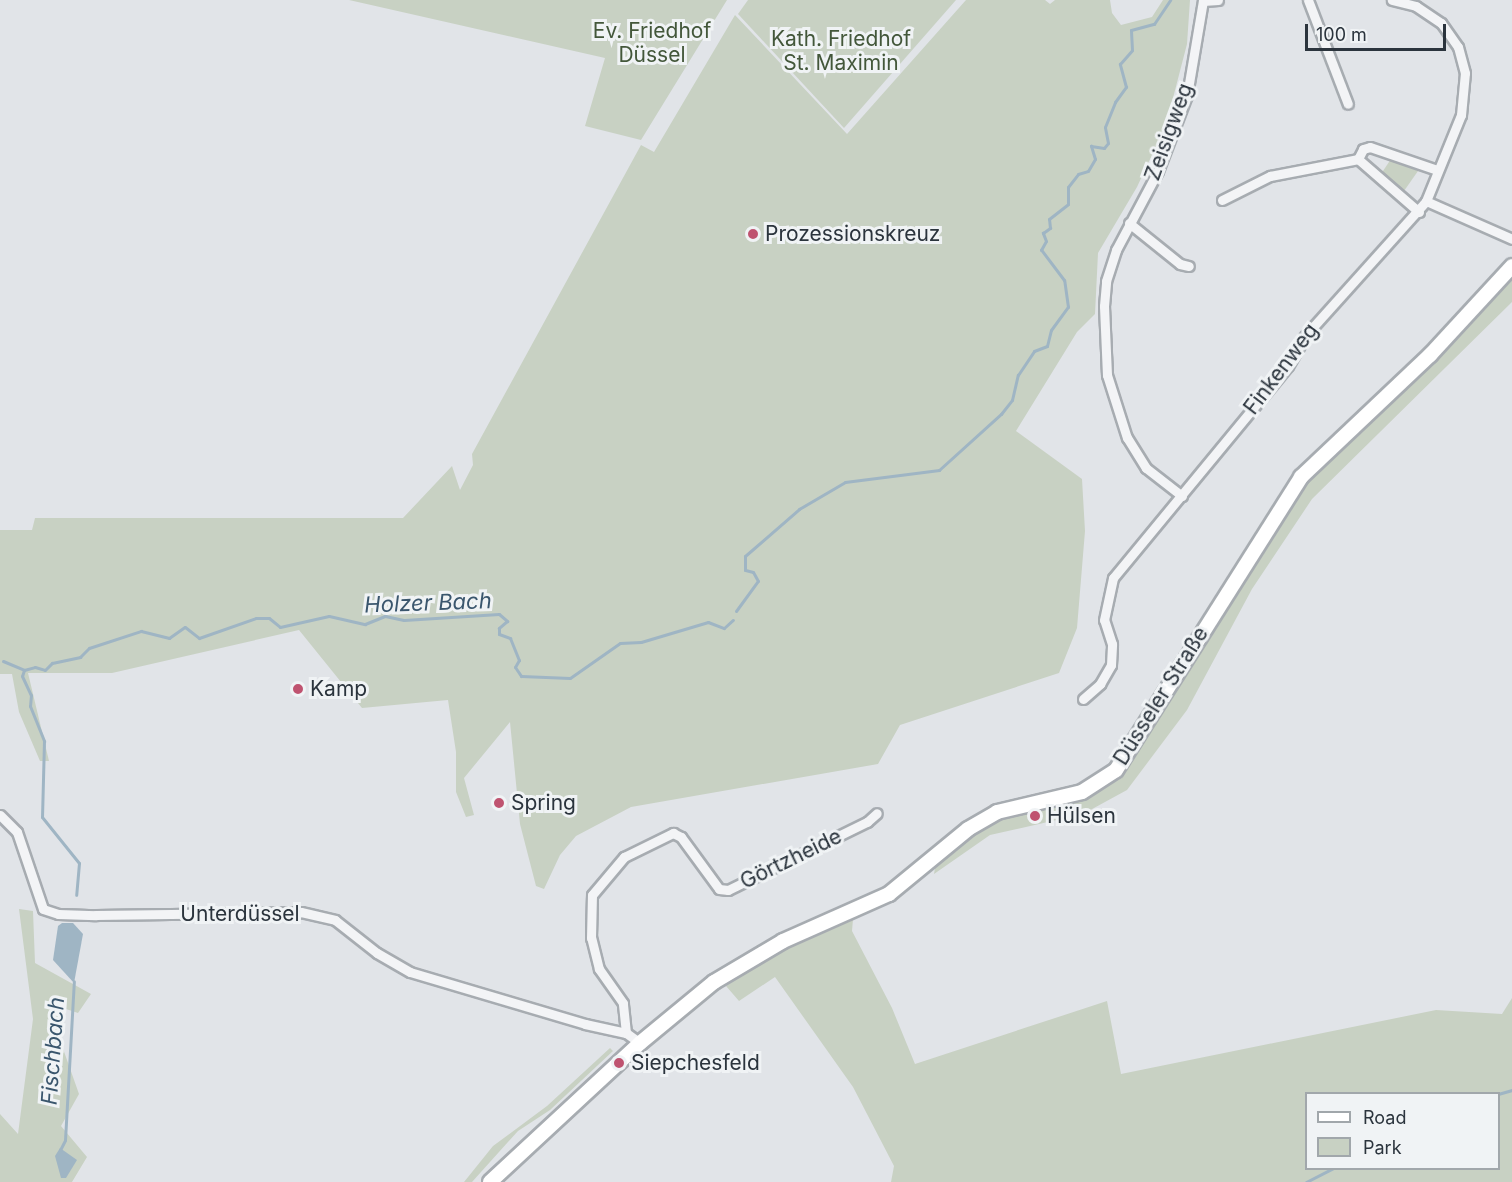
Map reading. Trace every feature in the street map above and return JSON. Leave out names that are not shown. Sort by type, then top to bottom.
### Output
[{"type":"main road","name":"Düsseler Straße","points":[[490,1182],[640,1043],[714,982],[744,963],[889,894],[968,829],[997,812],[1082,792],[1116,770],[1284,498],[1318,457],[1430,355],[1512,266]]},
{"type":"street","points":[[1203,1],[1218,0]]},
{"type":"street","points":[[1308,0],[1348,104]]},
{"type":"street","name":"Finkenweg","points":[[1083,699],[1100,684],[1111,665],[1112,644],[1104,620],[1113,578],[1288,366],[1305,336],[1419,212],[1426,201],[1461,115],[1466,89],[1464,65],[1458,47],[1441,23],[1416,6],[1392,0]]},
{"type":"street","name":"Zeisigweg","points":[[1182,496],[1146,468],[1127,438],[1107,375],[1106,281],[1129,223],[1158,171],[1187,95],[1203,1]]},
{"type":"street","points":[[1358,159],[1363,149],[1370,147],[1437,170]]},
{"type":"street","points":[[1222,200],[1270,176],[1358,159]]},
{"type":"street","points":[[1358,159],[1419,212]]},
{"type":"street","points":[[1426,201],[1512,239]]},
{"type":"street","points":[[1129,223],[1180,264],[1189,266]]},
{"type":"street","name":"Görtzheide","points":[[626,1033],[623,1003],[599,969],[591,938],[592,895],[624,857],[673,833],[681,837],[719,889],[728,890],[867,822],[877,813]]},
{"type":"street","name":"Unterdüssel","points":[[0,815],[17,832],[43,909],[58,914],[96,915],[301,912],[335,920],[377,953],[410,972],[585,1024],[626,1033]]},
{"type":"street","points":[[626,1033],[640,1043]]},
{"type":"green space","name":"Ev. Friedhof Düssel","points":[[349,0],[727,0],[641,140],[585,126],[605,58]]},
{"type":"green space","name":"Kath. Friedhof St. Maximin","points":[[748,0],[956,0],[844,128],[738,14]]},
{"type":"green space","points":[[966,0],[1045,0],[1050,4],[1055,0],[1110,0],[1112,13],[1121,25],[1152,17],[1163,0],[1190,0],[1187,44],[1166,125],[1137,187],[1098,253],[1095,314],[1077,332],[1016,431],[1082,479],[1085,531],[1077,628],[1059,673],[900,725],[878,764],[631,807],[576,836],[560,855],[544,889],[536,886],[520,824],[510,722],[464,778],[474,815],[466,817],[456,792],[456,752],[448,700],[362,708],[299,630],[112,673],[28,673],[49,761],[40,761],[19,712],[12,674],[0,674],[0,530],[32,530],[35,518],[403,518],[452,466],[460,490],[473,465],[472,454],[641,145],[654,152],[735,15],[847,134]]},
{"type":"green space","points":[[1391,159],[1418,171],[1404,191],[1381,174]]},
{"type":"green space","points":[[1512,280],[1512,302],[1312,499],[1252,589],[1187,710],[1127,790],[1083,814],[990,835],[934,874],[936,862],[985,825],[1093,793],[1112,780],[1170,699],[1299,489],[1342,442]]},
{"type":"green space","points":[[19,909],[33,911],[35,963],[91,994],[78,1013],[63,1008],[61,1043],[79,1094],[61,1126],[87,1157],[72,1182],[0,1182],[0,1114],[18,1134],[33,1019]]},
{"type":"green space","points":[[853,919],[852,931],[892,1008],[915,1064],[1107,1001],[1121,1074],[1436,1010],[1502,1014],[1512,998],[1512,1182],[891,1182],[894,1166],[853,1087],[775,977],[739,1001],[726,986],[774,954]]},
{"type":"green space","points":[[610,1048],[613,1051],[550,1110],[518,1131],[472,1182],[464,1182],[493,1146],[547,1106]]},
{"type":"water","points":[[62,923],[73,923],[83,934],[74,983],[53,960],[58,926]]},
{"type":"water","points":[[60,1148],[77,1160],[66,1178],[61,1178],[55,1156]]},
{"type":"waterway","name":"Holzer Bach","points":[[736,611],[758,581],[753,572],[745,570],[745,556],[799,509],[845,482],[939,470],[1001,414],[1012,400],[1018,375],[1034,351],[1047,346],[1051,330],[1068,307],[1064,280],[1041,250],[1046,241],[1043,233],[1050,228],[1049,219],[1068,204],[1068,187],[1078,174],[1088,171],[1095,159],[1091,146],[1104,148],[1108,143],[1105,127],[1115,102],[1126,87],[1120,64],[1132,50],[1131,30],[1154,24],[1170,0]]},
{"type":"waterway","name":"Holzer Bach","points":[[3,661],[24,670],[35,667],[45,670],[52,663],[80,657],[89,648],[141,631],[169,638],[185,627],[199,638],[256,618],[269,618],[280,627],[329,616],[365,624],[385,616],[404,620],[499,614],[507,621],[499,628],[499,634],[510,638],[519,660],[515,667],[521,676],[570,678],[620,643],[641,642],[708,622],[724,628],[733,620]]},
{"type":"waterway","name":"Fischbach","points":[[24,670],[22,676],[31,695],[30,706],[44,741],[42,817],[79,863],[76,895]]},
{"type":"waterway","name":"Fischbach","points":[[60,1150],[65,1140],[74,981]]},
{"type":"waterway","points":[[1500,1093],[1512,1090]]},
{"type":"waterway","points":[[1306,1182],[1330,1170]]},
{"type":"place","name":"Prozessionskreuz","points":[[753,234]]},
{"type":"place","name":"Kamp","points":[[298,689]]},
{"type":"place","name":"Spring","points":[[499,803]]},
{"type":"place","name":"Hülsen","points":[[1035,816]]},
{"type":"place","name":"Siepchesfeld","points":[[619,1063]]}]
